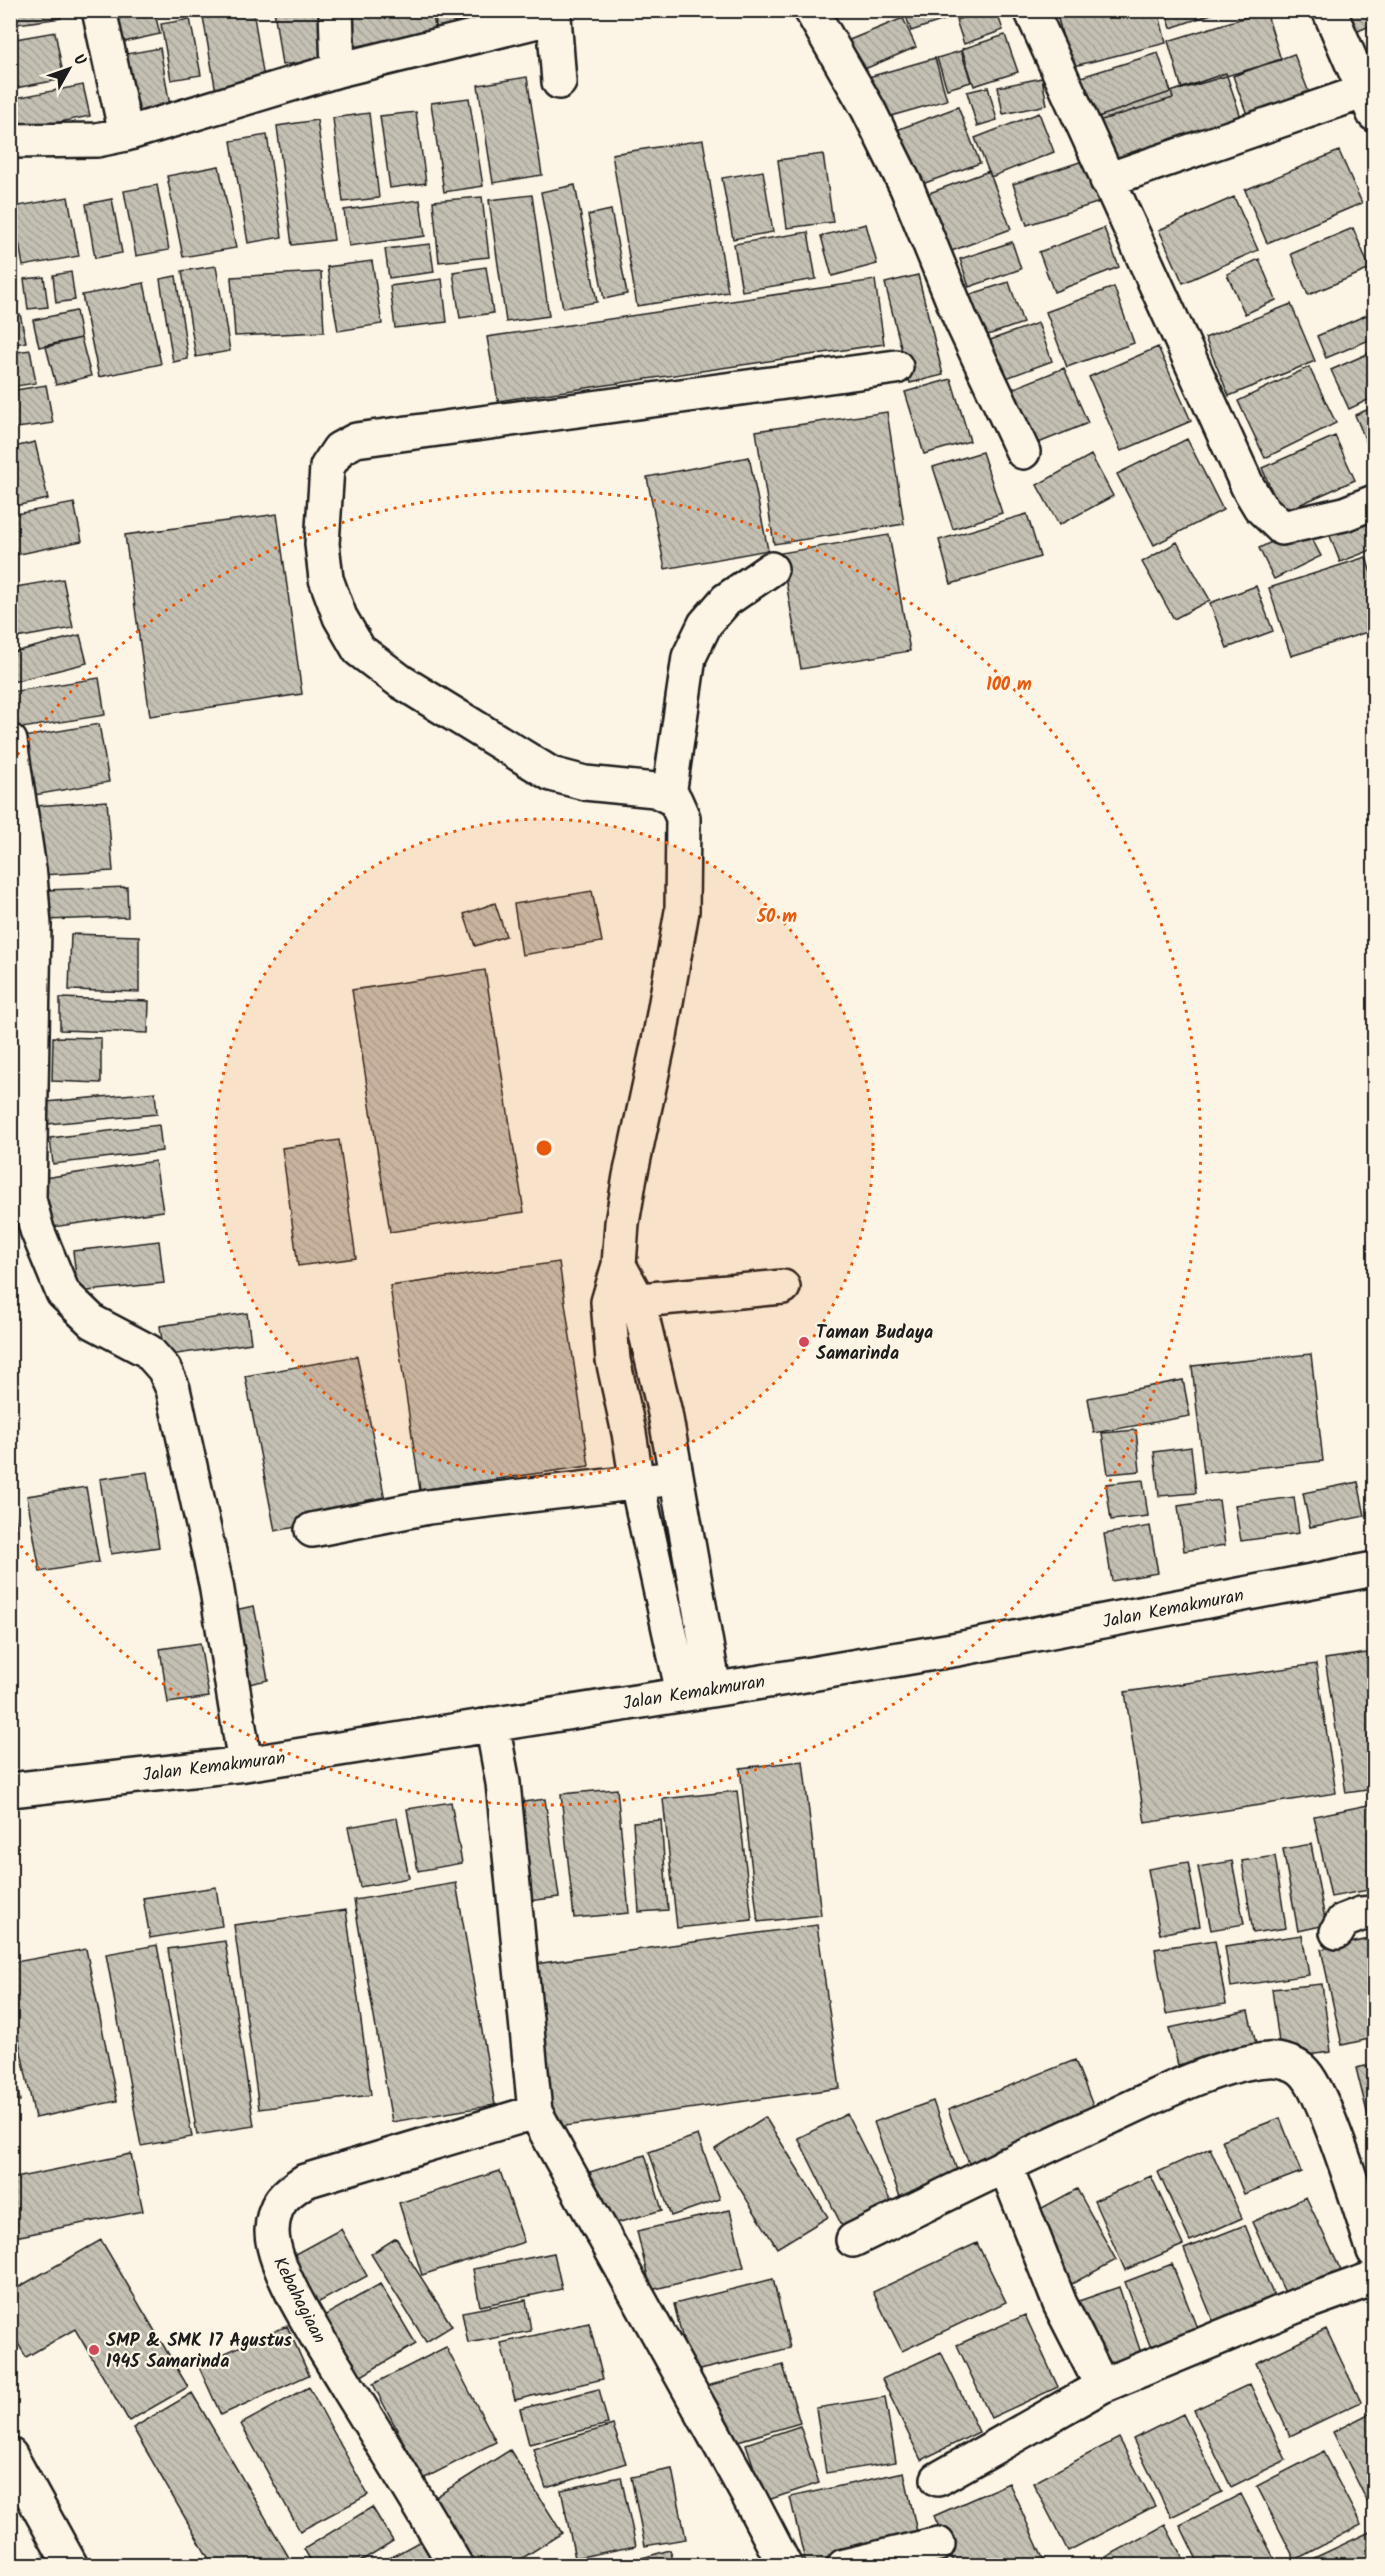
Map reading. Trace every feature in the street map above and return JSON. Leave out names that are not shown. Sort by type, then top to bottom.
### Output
[{"type":"street","points":[[99,10],[126,134]]},
{"type":"street","points":[[336,10],[338,70]]},
{"type":"street","points":[[811,10],[868,109],[907,188],[960,318],[1023,452]]},
{"type":"street","points":[[1030,10],[1248,487],[1260,507],[1281,528],[1344,514],[1374,502]]},
{"type":"street","points":[[1107,180],[1371,98],[1329,10]]},
{"type":"street","points":[[10,141],[97,140],[126,134],[338,70],[555,14],[559,82]]},
{"type":"street","points":[[698,1691],[677,1477],[665,1413],[623,1301],[619,1265],[622,1223],[630,1176],[660,1036],[682,911],[683,818],[678,804],[669,795],[655,790],[585,783],[550,774],[400,681],[359,650],[340,617],[326,579],[322,544],[327,467],[339,449],[356,440],[896,367]]},
{"type":"street","points":[[669,795],[689,657],[705,624],[726,600],[771,569]]},
{"type":"street","points":[[11,746],[30,876],[34,925],[29,1199],[37,1230],[63,1293],[93,1322],[148,1351],[164,1369],[173,1389],[216,1584],[245,1764]]},
{"type":"street","points":[[623,1301],[783,1287]]},
{"type":"street","points":[[623,1301],[613,1360],[637,1483],[698,1691]]},
{"type":"street","points":[[312,1530],[428,1507],[677,1477]]},
{"type":"street","name":"Jalan Kemakmuran","points":[[10,1790],[245,1764],[958,1649],[1374,1569]]},
{"type":"street","points":[[492,1724],[503,1783],[535,2112],[785,2565]]},
{"type":"street","points":[[1337,1932],[1343,1921],[1361,1914],[1374,1913]]},
{"type":"street","points":[[853,2240],[1005,2165],[1185,2083],[1246,2064],[1270,2060],[1284,2061],[1303,2071],[1319,2095],[1374,2251]]},
{"type":"street","name":"Kebahagiaan","points":[[456,2565],[301,2310],[275,2251],[272,2232],[274,2217],[285,2194],[305,2181],[535,2112]]},
{"type":"street","points":[[1005,2165],[1060,2304],[1102,2386]]},
{"type":"street","points":[[938,2479],[1102,2386],[1296,2306],[1374,2278]]},
{"type":"street","points":[[10,2456],[71,2565]]},
{"type":"street","points":[[844,2565],[938,2544]]},
{"type":"building","points":[[10,10],[60,10],[61,18],[10,25]]},
{"type":"building","points":[[102,10],[154,10],[160,34],[110,45]]},
{"type":"building","points":[[253,10],[265,85],[216,92],[202,11]]},
{"type":"building","points":[[274,10],[321,10],[328,59],[282,65]]},
{"type":"building","points":[[347,10],[432,10],[436,34],[353,47]]},
{"type":"building","points":[[435,10],[500,10],[502,21],[436,28]]},
{"type":"building","points":[[904,10],[974,10],[911,31]]},
{"type":"building","points":[[985,10],[996,10],[1003,30],[964,44],[956,20]]},
{"type":"building","points":[[1056,10],[1158,10],[1166,43],[1070,67]]},
{"type":"building","points":[[1165,10],[1223,10],[1171,28]]},
{"type":"building","points":[[1346,10],[1374,10],[1374,24],[1356,32]]},
{"type":"building","points":[[1266,11],[1281,60],[1182,89],[1168,41]]},
{"type":"building","points":[[903,18],[916,47],[860,71],[847,41]]},
{"type":"building","points":[[190,19],[201,75],[171,80],[161,24]]},
{"type":"building","points":[[1374,26],[1374,45],[1368,29]]},
{"type":"building","points":[[55,32],[64,79],[10,89],[10,40]]},
{"type":"building","points":[[1005,35],[1018,72],[974,86],[962,49]]},
{"type":"building","points":[[160,48],[171,112],[127,120],[115,56]]},
{"type":"building","points":[[961,51],[971,82],[947,89],[937,58]]},
{"type":"building","points":[[1158,53],[1173,98],[1095,122],[1081,77]]},
{"type":"building","points":[[1294,54],[1311,98],[1249,120],[1233,76]]},
{"type":"building","points":[[935,58],[947,100],[877,120],[865,78]]},
{"type":"building","points":[[1226,73],[1244,126],[1116,170],[1098,117]]},
{"type":"building","points":[[527,77],[542,175],[493,183],[478,85]]},
{"type":"building","points":[[1042,78],[1047,105],[1003,114],[998,87]]},
{"type":"building","points":[[83,85],[90,116],[14,131],[10,99]]},
{"type":"building","points":[[988,87],[997,120],[977,126],[967,92]]},
{"type":"building","points":[[469,98],[483,186],[444,192],[431,103]]},
{"type":"building","points":[[958,107],[980,163],[914,187],[894,131]]},
{"type":"building","points":[[416,112],[426,183],[390,188],[380,116]]},
{"type":"building","points":[[369,113],[379,198],[343,202],[333,118]]},
{"type":"building","points":[[1039,113],[1054,152],[991,177],[975,138]]},
{"type":"building","points":[[317,120],[334,240],[292,245],[277,126]]},
{"type":"building","points":[[267,135],[282,237],[248,243],[231,141]]},
{"type":"building","points":[[703,140],[728,292],[637,306],[612,154]]},
{"type":"building","points":[[1339,151],[1362,203],[1267,243],[1245,190]]},
{"type":"building","points":[[823,154],[833,222],[787,228],[778,160]]},
{"type":"building","points":[[1086,160],[1100,202],[1027,225],[1013,184]]},
{"type":"building","points":[[219,166],[236,248],[183,257],[167,176]]},
{"type":"building","points":[[763,171],[773,232],[733,239],[722,178]]},
{"type":"building","points":[[989,171],[1011,229],[946,253],[924,195]]},
{"type":"building","points":[[157,185],[169,250],[136,256],[124,191]]},
{"type":"building","points":[[575,185],[597,302],[563,308],[541,192]]},
{"type":"building","points":[[532,195],[549,316],[506,322],[489,200]]},
{"type":"building","points":[[68,197],[79,256],[23,266],[13,207]]},
{"type":"building","points":[[482,197],[489,257],[439,262],[433,201]]},
{"type":"building","points":[[1234,197],[1258,250],[1183,283],[1159,230]]},
{"type":"building","points":[[112,199],[122,253],[95,258],[86,204]]},
{"type":"building","points":[[420,200],[425,236],[349,246],[344,210]]},
{"type":"building","points":[[611,210],[627,294],[604,299],[588,215]]},
{"type":"building","points":[[10,216],[16,251],[10,252]]},
{"type":"building","points":[[866,224],[877,264],[832,276],[821,236]]},
{"type":"building","points":[[1104,228],[1119,267],[1054,292],[1039,252]]},
{"type":"building","points":[[1353,228],[1370,269],[1308,295],[1291,254]]},
{"type":"building","points":[[808,232],[816,279],[742,291],[734,244]]},
{"type":"building","points":[[1012,242],[1021,269],[969,287],[960,259]]},
{"type":"building","points":[[430,244],[434,272],[389,278],[385,249]]},
{"type":"building","points":[[1259,259],[1276,300],[1245,314],[1227,274]]},
{"type":"building","points":[[372,261],[382,324],[338,331],[327,267]]},
{"type":"building","points":[[10,266],[18,303],[10,304]]},
{"type":"building","points":[[216,266],[230,351],[196,357],[182,271]]},
{"type":"building","points":[[486,267],[493,313],[460,318],[453,272]]},
{"type":"building","points":[[71,272],[75,300],[56,303],[53,275]]},
{"type":"building","points":[[321,272],[324,332],[235,336],[231,277]]},
{"type":"building","points":[[918,275],[943,375],[910,383],[885,283]]},
{"type":"building","points":[[176,276],[188,359],[173,362],[160,279]]},
{"type":"building","points":[[44,277],[48,307],[28,309],[24,279]]},
{"type":"building","points":[[442,279],[447,322],[395,328],[390,286]]},
{"type":"building","points":[[875,280],[884,344],[498,401],[487,337]]},
{"type":"building","points":[[1009,282],[1023,323],[976,339],[962,297]]},
{"type":"building","points":[[144,283],[161,364],[99,377],[82,295]]},
{"type":"building","points":[[1114,287],[1134,343],[1067,367],[1046,312]]},
{"type":"building","points":[[1291,304],[1315,361],[1229,396],[1205,338]]},
{"type":"building","points":[[76,311],[81,338],[39,347],[33,320]]},
{"type":"building","points":[[1374,312],[1374,338],[1326,358],[1317,336]]},
{"type":"building","points":[[20,314],[26,342],[10,345],[10,316]]},
{"type":"building","points":[[1038,323],[1052,361],[993,383],[979,344]]},
{"type":"building","points":[[81,338],[91,376],[56,385],[46,347]]},
{"type":"building","points":[[1158,347],[1191,421],[1121,451],[1089,377]]},
{"type":"building","points":[[30,350],[36,383],[10,387],[10,353]]},
{"type":"building","points":[[1374,351],[1374,397],[1349,409],[1331,370]]},
{"type":"building","points":[[1309,367],[1336,423],[1265,458],[1238,401]]},
{"type":"building","points":[[1064,368],[1088,423],[1031,446],[1007,391]]},
{"type":"building","points":[[951,379],[970,441],[924,454],[905,392]]},
{"type":"building","points":[[46,385],[53,423],[10,429],[10,391]]},
{"type":"building","points":[[1374,407],[1374,451],[1371,453],[1355,415]]},
{"type":"building","points":[[887,412],[904,524],[774,544],[756,431]]},
{"type":"building","points":[[1335,436],[1355,480],[1281,513],[1262,468]]},
{"type":"building","points":[[1187,439],[1223,510],[1154,545],[1117,474]]},
{"type":"building","points":[[35,442],[48,499],[10,507],[10,448]]},
{"type":"building","points":[[982,452],[1002,513],[953,529],[933,467]]},
{"type":"building","points":[[1091,455],[1113,496],[1059,525],[1037,485]]},
{"type":"building","points":[[749,457],[768,550],[665,569],[647,477]]},
{"type":"building","points":[[74,503],[82,541],[10,556],[10,515]]},
{"type":"building","points":[[1371,512],[1374,522],[1374,549],[1340,562],[1327,528]]},
{"type":"building","points":[[277,514],[302,694],[150,716],[125,535]]},
{"type":"building","points":[[1027,514],[1040,557],[951,584],[939,540]]},
{"type":"building","points":[[1305,526],[1321,556],[1274,579],[1259,548]]},
{"type":"building","points":[[889,535],[910,651],[801,669],[781,553]]},
{"type":"building","points":[[1177,542],[1210,600],[1174,619],[1142,562]]},
{"type":"building","points":[[1366,557],[1374,583],[1374,630],[1291,656],[1269,588]]},
{"type":"building","points":[[63,579],[73,628],[10,639],[10,588]]},
{"type":"building","points":[[1256,586],[1273,631],[1227,648],[1210,603]]},
{"type":"building","points":[[80,635],[87,663],[12,682],[10,653]]},
{"type":"building","points":[[99,678],[105,715],[16,729],[10,692]]},
{"type":"building","points":[[99,724],[109,782],[29,796],[18,738]]},
{"type":"building","points":[[107,801],[113,871],[41,875],[35,806]]},
{"type":"building","points":[[127,887],[128,917],[46,920],[45,890]]},
{"type":"building","points":[[592,891],[602,942],[522,955],[514,904]]},
{"type":"building","points":[[495,903],[506,936],[475,946],[464,914]]},
{"type":"building","points":[[71,934],[139,936],[139,992],[69,990]]},
{"type":"building","points":[[485,970],[524,1212],[390,1232],[352,990]]},
{"type":"building","points":[[60,998],[149,1001],[148,1033],[60,1030]]},
{"type":"building","points":[[53,1037],[101,1038],[101,1083],[52,1081]]},
{"type":"building","points":[[155,1092],[157,1114],[48,1124],[46,1102]]},
{"type":"building","points":[[159,1125],[162,1151],[53,1164],[50,1138]]},
{"type":"building","points":[[339,1140],[356,1258],[298,1266],[282,1148]]},
{"type":"building","points":[[155,1161],[163,1211],[46,1228],[38,1179]]},
{"type":"building","points":[[159,1241],[164,1283],[78,1292],[73,1251]]},
{"type":"building","points":[[559,1262],[589,1466],[420,1490],[390,1286]]},
{"type":"building","points":[[247,1313],[251,1343],[164,1356],[160,1326]]},
{"type":"building","points":[[1311,1354],[1323,1461],[1204,1473],[1192,1366]]},
{"type":"building","points":[[357,1356],[387,1510],[275,1531],[245,1376]]},
{"type":"building","points":[[1183,1380],[1190,1416],[1094,1433],[1088,1398]]},
{"type":"building","points":[[10,1397],[16,1426],[10,1427]]},
{"type":"building","points":[[1136,1430],[1140,1471],[1108,1474],[1102,1433]]},
{"type":"building","points":[[1191,1447],[1196,1493],[1159,1496],[1154,1452]]},
{"type":"building","points":[[147,1472],[159,1547],[111,1554],[100,1479]]},
{"type":"building","points":[[1143,1480],[1148,1516],[1111,1520],[1106,1484]]},
{"type":"building","points":[[1358,1482],[1365,1516],[1310,1527],[1303,1493]]},
{"type":"building","points":[[10,1487],[17,1528],[10,1529]]},
{"type":"building","points":[[86,1487],[99,1562],[40,1572],[27,1496]]},
{"type":"building","points":[[1294,1497],[1299,1533],[1241,1541],[1235,1505]]},
{"type":"building","points":[[1219,1500],[1225,1545],[1184,1551],[1178,1506]]},
{"type":"building","points":[[1150,1526],[1158,1573],[1112,1581],[1104,1534]]},
{"type":"building","points":[[254,1606],[268,1680],[239,1686],[225,1612]]},
{"type":"building","points":[[200,1643],[209,1697],[168,1703],[160,1649]]},
{"type":"building","points":[[1374,1652],[1374,1789],[1346,1793],[1325,1659]]},
{"type":"building","points":[[1316,1664],[1336,1793],[1145,1823],[1125,1692]]},
{"type":"building","points":[[803,1761],[821,1915],[758,1922],[740,1768]]},
{"type":"building","points":[[617,1789],[629,1913],[574,1918],[561,1794]]},
{"type":"building","points":[[737,1791],[752,1920],[677,1928],[663,1799]]},
{"type":"building","points":[[545,1799],[559,1897],[522,1902],[509,1804]]},
{"type":"building","points":[[451,1802],[462,1863],[418,1871],[407,1809]]},
{"type":"building","points":[[1373,1804],[1374,1889],[1331,1897],[1314,1816]]},
{"type":"building","points":[[397,1818],[409,1878],[360,1887],[348,1827]]},
{"type":"building","points":[[661,1820],[668,1910],[639,1912],[633,1822]]},
{"type":"building","points":[[1311,1844],[1326,1925],[1298,1931],[1283,1849]]},
{"type":"building","points":[[1275,1856],[1286,1928],[1253,1933],[1242,1861]]},
{"type":"building","points":[[1232,1861],[1244,1924],[1211,1930],[1198,1867]]},
{"type":"building","points":[[1188,1862],[1200,1926],[1160,1934],[1148,1869]]},
{"type":"building","points":[[456,1883],[495,2105],[392,2122],[354,1900]]},
{"type":"building","points":[[216,1887],[222,1926],[150,1938],[143,1898]]},
{"type":"building","points":[[346,1910],[371,2095],[259,2109],[234,1925]]},
{"type":"building","points":[[817,1925],[840,2088],[551,2128],[528,1965]]},
{"type":"building","points":[[1302,1935],[1309,1975],[1231,1987],[1225,1946]]},
{"type":"building","points":[[1374,1938],[1374,2038],[1342,2045],[1321,1949]]},
{"type":"building","points":[[1215,1940],[1226,2004],[1166,2014],[1155,1949]]},
{"type":"building","points":[[225,1941],[254,2126],[197,2135],[168,1949]]},
{"type":"building","points":[[157,1945],[192,2137],[141,2146],[106,1954]]},
{"type":"building","points":[[86,1949],[117,2101],[35,2118],[10,1999],[10,1963]]},
{"type":"building","points":[[1322,1984],[1331,2052],[1281,2058],[1272,1989]]},
{"type":"building","points":[[1248,2011],[1257,2048],[1178,2065],[1169,2028]]},
{"type":"building","points":[[10,2043],[20,2101],[10,2103]]},
{"type":"building","points":[[1075,2060],[1099,2121],[972,2171],[948,2110]]},
{"type":"building","points":[[1374,2064],[1374,2127],[1371,2128],[1356,2068]]},
{"type":"building","points":[[933,2101],[960,2179],[901,2200],[874,2122]]},
{"type":"building","points":[[847,2114],[893,2206],[844,2230],[798,2138]]},
{"type":"building","points":[[765,2117],[828,2217],[777,2248],[715,2149]]},
{"type":"building","points":[[1280,2118],[1301,2172],[1244,2194],[1222,2140]]},
{"type":"building","points":[[698,2135],[720,2199],[671,2216],[649,2152]]},
{"type":"building","points":[[1210,2148],[1242,2218],[1190,2241],[1158,2172]]},
{"type":"building","points":[[131,2154],[143,2211],[10,2238],[10,2179]]},
{"type":"building","points":[[645,2155],[662,2210],[606,2226],[590,2172]]},
{"type":"building","points":[[500,2171],[524,2242],[422,2275],[399,2203]]},
{"type":"building","points":[[1151,2176],[1183,2245],[1125,2270],[1094,2201]]},
{"type":"building","points":[[1077,2189],[1116,2260],[1068,2286],[1029,2215]]},
{"type":"building","points":[[1306,2197],[1343,2275],[1289,2301],[1252,2222]]},
{"type":"building","points":[[730,2210],[744,2267],[651,2290],[637,2231]]},
{"type":"building","points":[[1245,2225],[1279,2309],[1218,2333],[1184,2249]]},
{"type":"building","points":[[341,2229],[367,2276],[310,2307],[284,2260]]},
{"type":"building","points":[[396,2238],[452,2326],[426,2342],[371,2254]]},
{"type":"building","points":[[101,2240],[188,2387],[129,2421],[75,2329],[26,2357],[10,2330],[10,2292]]},
{"type":"building","points":[[977,2243],[1006,2302],[902,2351],[873,2292]]},
{"type":"building","points":[[554,2253],[562,2289],[480,2306],[473,2269]]},
{"type":"building","points":[[1172,2264],[1202,2341],[1155,2358],[1125,2282]]},
{"type":"building","points":[[773,2279],[790,2348],[691,2372],[674,2304]]},
{"type":"building","points":[[380,2284],[416,2344],[358,2378],[322,2317]]},
{"type":"building","points":[[1119,2287],[1143,2359],[1098,2375],[1073,2303]]},
{"type":"building","points":[[526,2300],[531,2331],[468,2343],[462,2312]]},
{"type":"building","points":[[1025,2315],[1058,2387],[991,2418],[957,2345]]},
{"type":"building","points":[[589,2323],[603,2379],[515,2400],[501,2343]]},
{"type":"building","points":[[287,2326],[309,2375],[221,2415],[198,2365]]},
{"type":"building","points":[[1326,2329],[1361,2402],[1290,2436],[1256,2363]]},
{"type":"building","points":[[446,2347],[496,2442],[423,2479],[373,2384]]},
{"type":"building","points":[[941,2352],[979,2432],[921,2460],[882,2379]]},
{"type":"building","points":[[783,2365],[800,2423],[724,2445],[707,2386]]},
{"type":"building","points":[[1250,2384],[1286,2460],[1231,2487],[1194,2410]]},
{"type":"building","points":[[309,2387],[368,2495],[300,2531],[241,2424]]},
{"type":"building","points":[[599,2389],[608,2424],[529,2444],[520,2409]]},
{"type":"building","points":[[192,2393],[294,2566],[213,2566],[133,2428]]},
{"type":"building","points":[[885,2397],[896,2462],[826,2473],[816,2408]]},
{"type":"building","points":[[1374,2411],[1374,2510],[1372,2511],[1333,2432]]},
{"type":"building","points":[[1183,2414],[1222,2492],[1171,2517],[1133,2439]]},
{"type":"building","points":[[613,2425],[626,2463],[546,2488],[533,2449]]},
{"type":"building","points":[[800,2426],[819,2483],[765,2501],[746,2444]]},
{"type":"building","points":[[1119,2438],[1155,2506],[1068,2551],[1033,2483]]},
{"type":"building","points":[[510,2450],[562,2533],[510,2566],[476,2566],[434,2498]]},
{"type":"building","points":[[1323,2452],[1361,2525],[1295,2560],[1257,2486]]},
{"type":"building","points":[[672,2469],[686,2539],[645,2546],[631,2477]]},
{"type":"building","points":[[904,2472],[919,2541],[806,2565],[790,2497]]},
{"type":"building","points":[[621,2477],[636,2546],[575,2558],[561,2490]]},
{"type":"building","points":[[1009,2483],[1045,2563],[1039,2566],[956,2566],[934,2516]]},
{"type":"building","points":[[1241,2494],[1278,2566],[1200,2566],[1180,2525]]},
{"type":"building","points":[[372,2507],[393,2541],[353,2566],[314,2566],[304,2549]]},
{"type":"building","points":[[1165,2525],[1187,2566],[1111,2566],[1106,2557]]},
{"type":"building","points":[[1374,2530],[1374,2566],[1297,2566]]},
{"type":"building","points":[[424,2539],[438,2566],[375,2566]]},
{"type":"building","points":[[670,2550],[675,2566],[614,2566]]},
{"type":"building","points":[[1094,2556],[1099,2566],[1076,2566]]},
{"type":"place","name":"Taman Budaya Samarinda","points":[[804,1342]]},
{"type":"place","name":"SMP & SMK 17 Agustus 1945 Samarinda","points":[[94,2350]]}]
